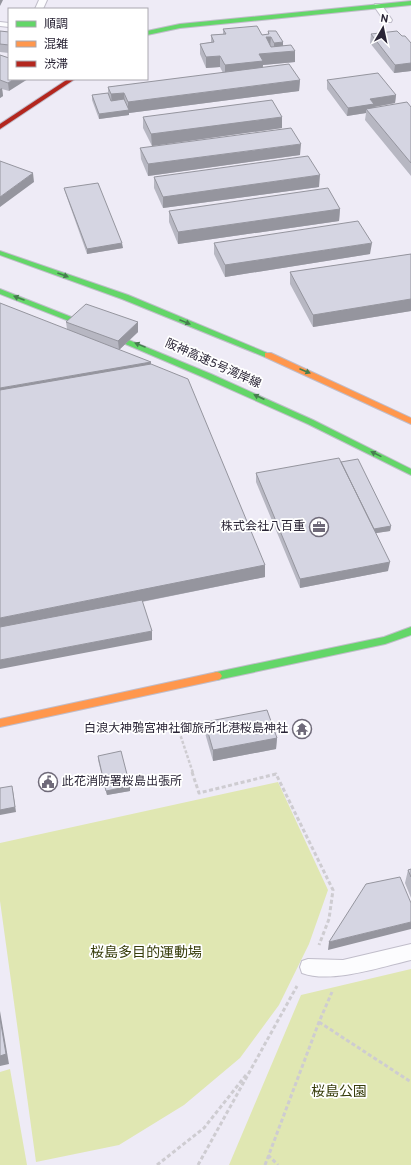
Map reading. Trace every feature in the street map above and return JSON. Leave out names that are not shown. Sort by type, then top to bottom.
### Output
[{"type":"main road","points":[[148,33],[180,26],[411,3]]},
{"type":"main road","points":[[0,127],[70,80]]},
{"type":"main road","points":[[0,253],[170,315],[320,378],[411,421]]},
{"type":"main road","name":"阪神高速5号湾岸線","points":[[0,291],[184,363],[276,405],[411,472]]},
{"type":"main road","points":[[0,723],[385,640],[411,631]]},
{"type":"lane","points":[[378,6],[388,20]]},
{"type":"lane","points":[[308,967],[343,968],[411,952]]},
{"type":"path","points":[[176,722],[199,793],[276,774],[333,890],[329,918],[319,945],[198,1165]]},
{"type":"path","points":[[265,1165],[319,1022],[343,968]]},
{"type":"path","points":[[319,1022],[411,1082]]},
{"type":"path","points":[[157,1165],[204,1128],[252,1069]]},
{"type":"path","points":[[268,1156],[278,1165]]},
{"type":"green space","name":"桜島多目的運動場","points":[[278,782],[328,890],[309,944],[279,1005],[240,1058],[184,1105],[119,1145],[36,1162],[0,901],[0,843]]},
{"type":"green space","name":"桜島公園","points":[[411,969],[411,1165],[229,1165],[301,995]]},
{"type":"green space","points":[[10,1069],[27,1165],[0,1165],[0,1072]]},
{"type":"building","points":[[257,26],[262,35],[269,34],[268,31],[276,31],[283,42],[274,43],[271,37],[266,37],[271,47],[291,45],[295,51],[259,54],[263,61],[225,65],[220,56],[206,57],[200,44],[214,42],[211,35],[226,34],[223,29]]},
{"type":"building","points":[[0,31],[8,32],[8,45],[0,44]]},
{"type":"building","points":[[397,31],[402,36],[405,36],[411,43],[411,63],[395,65],[371,34]]},
{"type":"building","points":[[0,55],[8,58],[8,80],[12,80],[8,83],[0,80]]},
{"type":"building","points":[[289,64],[300,80],[128,102],[124,93],[111,94],[108,87]]},
{"type":"building","points":[[378,73],[396,95],[370,99],[374,104],[348,108],[327,80]]},
{"type":"building","points":[[108,93],[111,101],[124,99],[129,110],[99,114],[92,95]]},
{"type":"building","points":[[272,100],[282,117],[151,134],[143,117]]},
{"type":"building","points":[[407,102],[411,107],[411,163],[366,109]]},
{"type":"building","points":[[291,128],[301,144],[148,164],[140,148]]},
{"type":"building","points":[[308,156],[320,175],[163,197],[154,177]]},
{"type":"building","points":[[0,161],[33,173],[0,197]]},
{"type":"building","points":[[98,183],[122,243],[87,249],[64,188]]},
{"type":"building","points":[[328,188],[340,209],[178,232],[169,211]]},
{"type":"building","points":[[358,221],[372,243],[225,265],[214,243]]},
{"type":"building","points":[[411,254],[411,299],[313,315],[290,272]]},
{"type":"building","points":[[0,303],[151,362],[0,388]]},
{"type":"building","points":[[86,304],[138,322],[118,341],[66,322]]},
{"type":"building","points":[[151,364],[188,379],[265,565],[0,618],[0,390]]},
{"type":"building","points":[[339,458],[390,562],[300,579],[256,473]]},
{"type":"building","points":[[358,459],[391,526],[374,529],[341,462]]},
{"type":"building","points":[[142,600],[152,631],[0,660],[0,627]]},
{"type":"building","points":[[267,710],[277,738],[213,750],[205,722]]},
{"type":"building","points":[[121,751],[130,786],[106,791],[98,756]]},
{"type":"building","points":[[12,786],[15,807],[0,810],[0,788]]},
{"type":"building","points":[[411,869],[411,877],[408,870]]},
{"type":"building","points":[[400,877],[411,903],[411,922],[329,942],[366,884]]},
{"type":"building","points":[[0,1018],[6,1054],[0,1056]]},
{"type":"traffic: fast","points":[[148,33],[180,26],[411,3]]},
{"type":"traffic: fast","points":[[0,253],[125,297],[268,355]]},
{"type":"traffic: fast","points":[[0,291],[105,332],[208,376],[310,422],[411,472]]},
{"type":"traffic: fast","points":[[217,676],[385,640],[411,631]]},
{"type":"traffic: slow","points":[[268,355],[411,421]]},
{"type":"traffic: slow","points":[[0,723],[217,676]]},
{"type":"traffic: jam","points":[[0,127],[70,80]]},
{"type":"place","name":"株式会社八百重","points":[[319,527]]},
{"type":"place","name":"白浪大神鴉宮神社御旅所北港桜島神社","points":[[302,729]]},
{"type":"place","name":"此花消防署桜島出張所","points":[[48,782]]}]
